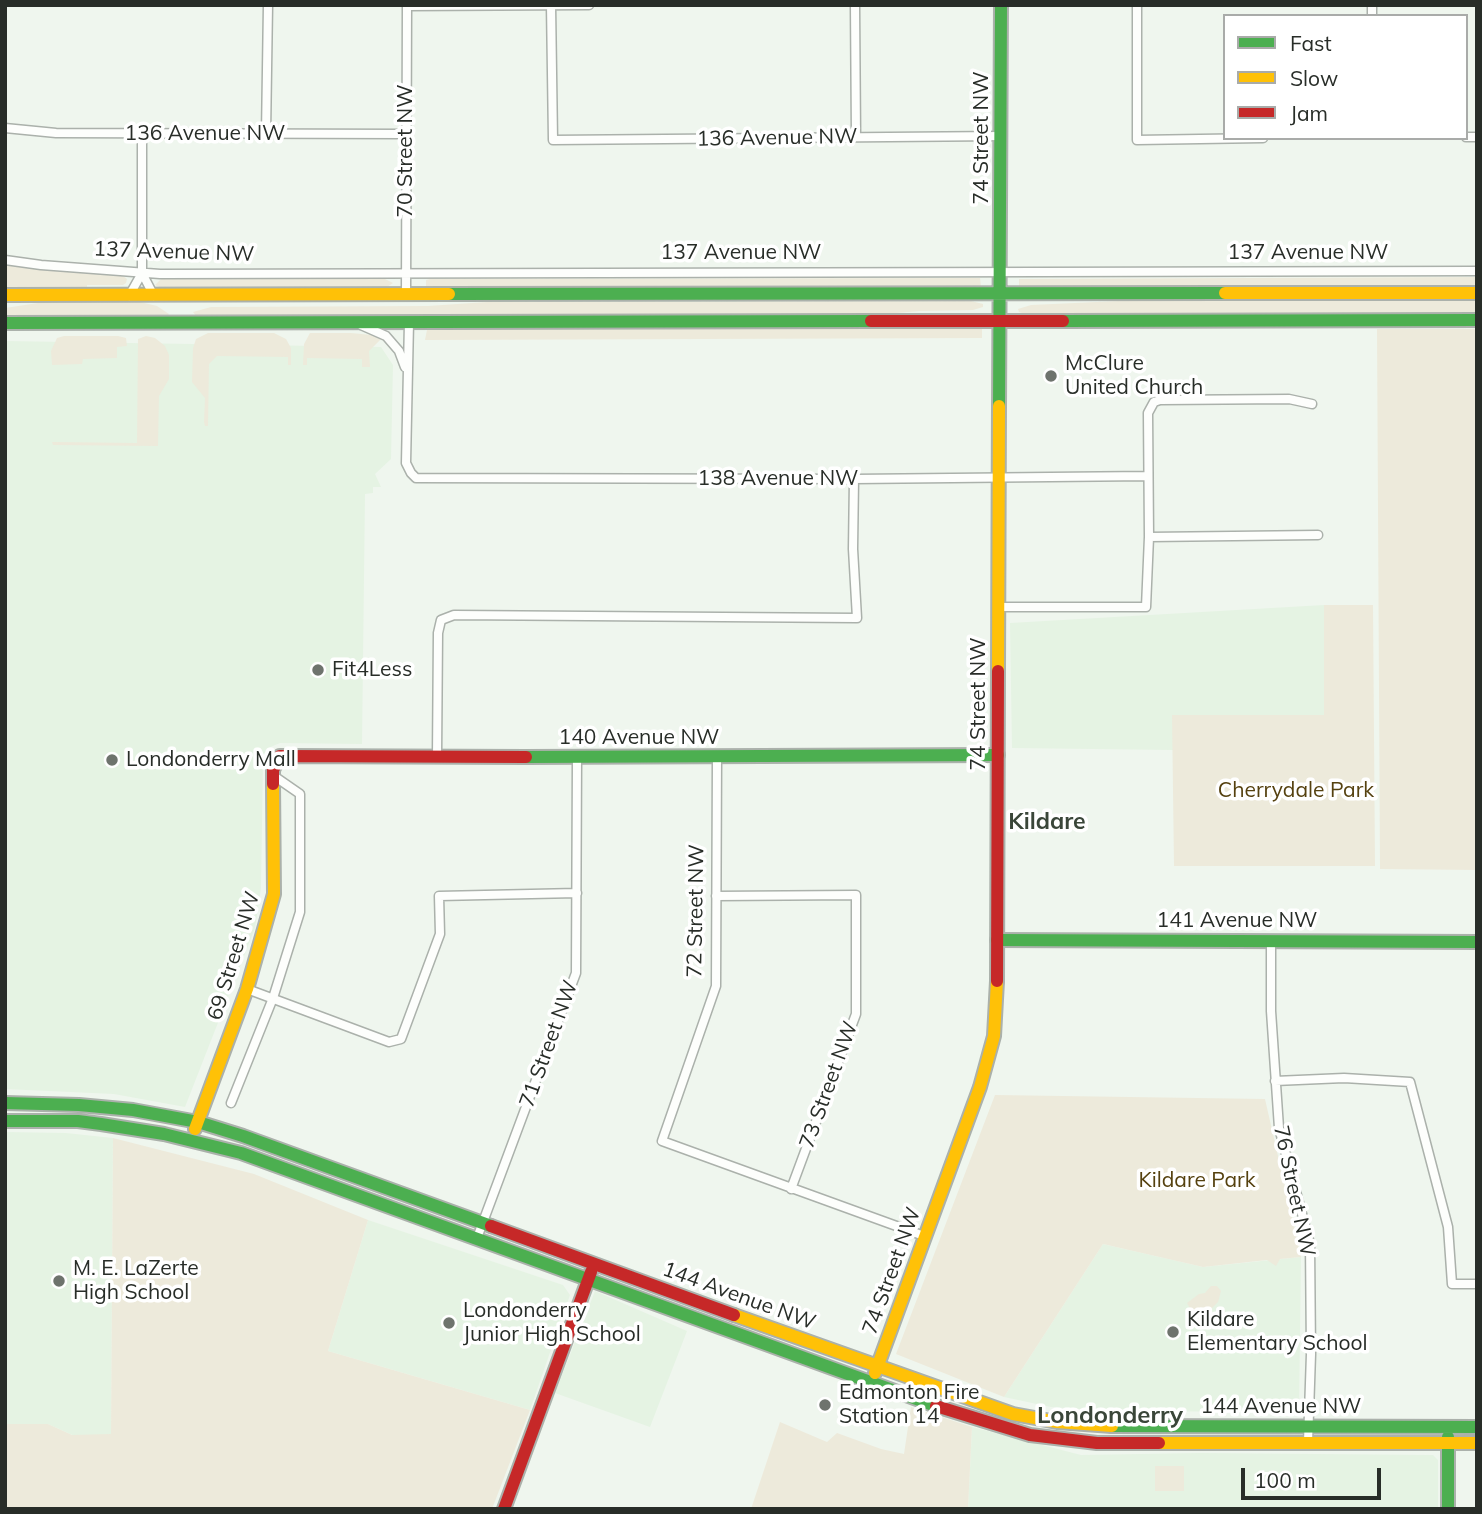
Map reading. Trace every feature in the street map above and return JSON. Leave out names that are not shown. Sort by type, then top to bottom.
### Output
[{"type":"street","points":[[266,134],[268,5]]},
{"type":"street","name":"136 Avenue NW","points":[[551,5],[553,140],[1001,136]]},
{"type":"street","points":[[407,6],[589,5]]},
{"type":"street","points":[[855,5],[856,137]]},
{"type":"street","name":"74 Street NW","points":[[872,1382],[989,1061],[997,1007],[1001,5]]},
{"type":"street","points":[[1137,5],[1137,140],[1223,139]]},
{"type":"street","name":"70 Street NW","points":[[406,296],[407,6]]},
{"type":"street","name":"136 Avenue NW","points":[[5,128],[56,133],[142,135],[406,134]]},
{"type":"street","points":[[142,135],[142,273],[154,296]]},
{"type":"street","name":"137 Avenue NW","points":[[5,260],[142,273],[1477,271]]},
{"type":"street","points":[[129,296],[142,273]]},
{"type":"street","name":"137 Avenue NW","points":[[5,297],[1477,293]]},
{"type":"street","points":[[5,323],[1477,320]]},
{"type":"street","points":[[352,322],[386,336],[399,351],[407,372]]},
{"type":"street","points":[[407,372],[409,322]]},
{"type":"street","name":"138 Avenue NW","points":[[407,372],[406,463],[416,478],[854,479],[1148,476]]},
{"type":"street","points":[[998,607],[1146,607],[1150,407],[1160,400],[1289,399],[1312,404]]},
{"type":"street","points":[[437,756],[438,633],[441,620],[454,615],[857,618],[853,549],[854,479]]},
{"type":"street","points":[[1149,537],[1318,535]]},
{"type":"street","name":"140 Avenue NW","points":[[280,756],[577,758],[998,755]]},
{"type":"street","name":"69 Street NW","points":[[192,1140],[247,989],[274,894],[274,770],[280,756]]},
{"type":"street","name":"72 Street NW","points":[[717,757],[716,986],[662,1141],[791,1189]]},
{"type":"street","name":"71 Street NW","points":[[477,1238],[576,973],[577,758]]},
{"type":"street","points":[[231,1103],[273,999],[300,912],[300,794],[274,776]]},
{"type":"street","points":[[247,989],[389,1042],[401,1039],[440,934],[439,896],[577,893]]},
{"type":"street","name":"73 Street NW","points":[[716,896],[856,895],[856,1014],[791,1189]]},
{"type":"street","name":"141 Avenue NW","points":[[998,940],[1477,942]]},
{"type":"street","name":"76 Street NW","points":[[1271,940],[1271,1011],[1279,1128],[1310,1244],[1311,1354],[1308,1443]]},
{"type":"street","points":[[1275,1081],[1344,1078],[1410,1082],[1448,1227],[1452,1284],[1477,1284]]},
{"type":"street","name":"144 Avenue NW","points":[[5,1103],[133,1110],[198,1122],[243,1136],[968,1400],[1013,1413],[1058,1422],[1109,1426],[1477,1426]]},
{"type":"street","name":"144 Avenue NW","points":[[5,1121],[78,1121],[131,1128],[241,1153],[992,1425],[1060,1440],[1097,1443],[1477,1443]]},
{"type":"street","points":[[791,1189],[924,1236]]},
{"type":"street","points":[[504,1509],[594,1263]]},
{"type":"street","points":[[1448,1427],[1448,1509]]},
{"type":"shaded area","points":[[5,341],[381,347],[393,365],[391,459],[375,474],[381,487],[373,487],[373,493],[365,494],[362,744],[280,743],[266,749],[263,760],[261,888],[255,928],[185,1107],[114,1094],[5,1089]]},
{"type":"shaded area","points":[[1324,605],[1324,715],[1173,715],[1173,750],[1012,748],[1010,623]]},
{"type":"shaded area","name":"M. E. LaZerte High School","points":[[5,1132],[66,1133],[113,1138],[111,1435],[72,1435],[48,1424],[5,1424]]},
{"type":"shaded area","name":"Londonderry Junior High School","points":[[368,1220],[563,1285],[570,1295],[530,1410],[328,1351]]},
{"type":"shaded area","name":"Kildare Elementary School","points":[[1103,1244],[1203,1267],[1301,1257],[1299,1412],[1110,1411],[1051,1407],[1004,1397]]},
{"type":"shaded area","points":[[595,1291],[687,1331],[650,1427],[555,1393]]},
{"type":"shaded area","points":[[972,1427],[1081,1455],[1433,1455],[1438,1460],[1438,1509],[968,1509]]},
{"type":"green space","points":[[5,265],[123,276],[127,279],[123,285],[87,285],[87,290],[5,290]]},
{"type":"green space","points":[[1477,277],[1477,287],[1019,287],[1019,279]]},
{"type":"green space","points":[[980,278],[981,287],[977,288],[426,288],[426,280],[430,279]]},
{"type":"green space","points":[[161,279],[385,279],[393,283],[384,289],[163,289],[155,285]]},
{"type":"green space","points":[[1140,300],[1477,300],[1477,314],[1028,315],[1018,309],[1031,305]]},
{"type":"green space","points":[[971,301],[983,304],[983,307],[973,310],[872,315],[196,316],[193,312],[211,307],[428,306],[487,302]]},
{"type":"green space","points":[[140,302],[157,306],[169,314],[5,316],[5,308],[38,303]]},
{"type":"green space","points":[[432,328],[982,329],[982,338],[425,340],[427,330]]},
{"type":"green space","points":[[1377,329],[1477,329],[1477,870],[1380,869]]},
{"type":"green space","points":[[208,333],[274,333],[286,339],[291,348],[291,365],[288,365],[288,357],[217,356],[209,364],[208,426],[205,426],[205,398],[192,382],[193,348],[196,339]]},
{"type":"green space","points":[[310,333],[351,333],[372,335],[381,339],[369,351],[370,367],[362,367],[362,359],[307,358],[307,365],[303,365],[304,344]]},
{"type":"green space","points":[[118,336],[126,338],[127,346],[117,347],[117,358],[83,359],[82,364],[52,365],[51,351],[57,338]]},
{"type":"green space","points":[[146,336],[155,338],[165,346],[169,355],[169,379],[159,396],[158,446],[53,445],[52,442],[137,443],[138,339]]},
{"type":"green space","name":"Cherrydale Park","points":[[1324,605],[1373,605],[1375,866],[1174,866],[1172,715],[1324,715]]},
{"type":"green space","name":"Kildare Park","points":[[995,1095],[1265,1099],[1301,1257],[1280,1259],[1276,1266],[1267,1260],[1203,1267],[1103,1244],[1004,1397],[896,1354]]},
{"type":"green space","points":[[113,1138],[254,1174],[368,1220],[328,1351],[530,1410],[492,1509],[5,1509],[5,1424],[48,1424],[72,1435],[111,1434]]},
{"type":"green space","points":[[1211,1286],[1217,1286],[1221,1291],[1218,1302],[1212,1308],[1196,1313],[1191,1310],[1187,1303],[1205,1293]]},
{"type":"green space","points":[[911,1407],[972,1427],[968,1509],[751,1509],[780,1422],[827,1442],[837,1433],[881,1449],[904,1454]]},
{"type":"green space","points":[[1155,1466],[1184,1466],[1184,1491],[1155,1491]]},
{"type":"traffic: fast","points":[[999,406],[1001,5]]},
{"type":"traffic: fast","points":[[449,294],[1225,293]]},
{"type":"traffic: fast","points":[[1063,321],[1477,320]]},
{"type":"traffic: fast","points":[[5,323],[871,321]]},
{"type":"traffic: fast","points":[[526,757],[998,755]]},
{"type":"traffic: fast","points":[[997,940],[1477,942]]},
{"type":"traffic: fast","points":[[5,1103],[133,1110],[198,1122],[491,1226]]},
{"type":"traffic: fast","points":[[5,1121],[78,1121],[101,1124],[164,1134],[241,1153],[936,1406]]},
{"type":"traffic: fast","points":[[1112,1426],[1477,1427]]},
{"type":"traffic: fast","points":[[1448,1437],[1448,1509]]},
{"type":"traffic: slow","points":[[1225,293],[1477,293]]},
{"type":"traffic: slow","points":[[5,295],[449,294]]},
{"type":"traffic: slow","points":[[998,671],[999,406]]},
{"type":"traffic: slow","points":[[195,1129],[247,989],[274,894],[273,784]]},
{"type":"traffic: slow","points":[[875,1373],[980,1087],[994,1036],[997,981]]},
{"type":"traffic: slow","points":[[734,1315],[1013,1414],[1057,1422],[1112,1426]]},
{"type":"traffic: slow","points":[[1159,1443],[1477,1443]]},
{"type":"traffic: jam","points":[[871,321],[1063,321]]},
{"type":"traffic: jam","points":[[997,981],[998,671]]},
{"type":"traffic: jam","points":[[273,784],[273,770],[280,756],[526,757]]},
{"type":"traffic: jam","points":[[491,1226],[734,1315]]},
{"type":"traffic: jam","points":[[504,1509],[591,1272]]},
{"type":"traffic: jam","points":[[936,1406],[1030,1435],[1097,1443],[1159,1443]]},
{"type":"place","name":"McClure United Church","points":[[1051,376]]},
{"type":"place","name":"Fit4Less","points":[[318,670]]},
{"type":"place","name":"Londonderry Mall","points":[[112,760]]},
{"type":"place","name":"M. E. LaZerte High School","points":[[59,1281]]},
{"type":"place","name":"Londonderry Junior High School","points":[[449,1323]]},
{"type":"place","name":"Kildare Elementary School","points":[[1173,1332]]},
{"type":"place","name":"Edmonton Fire Station 14","points":[[825,1405]]},
{"type":"district","name":"Kildare","points":[[1047,822]]},
{"type":"district","name":"Londonderry","points":[[1110,1416]]}]
